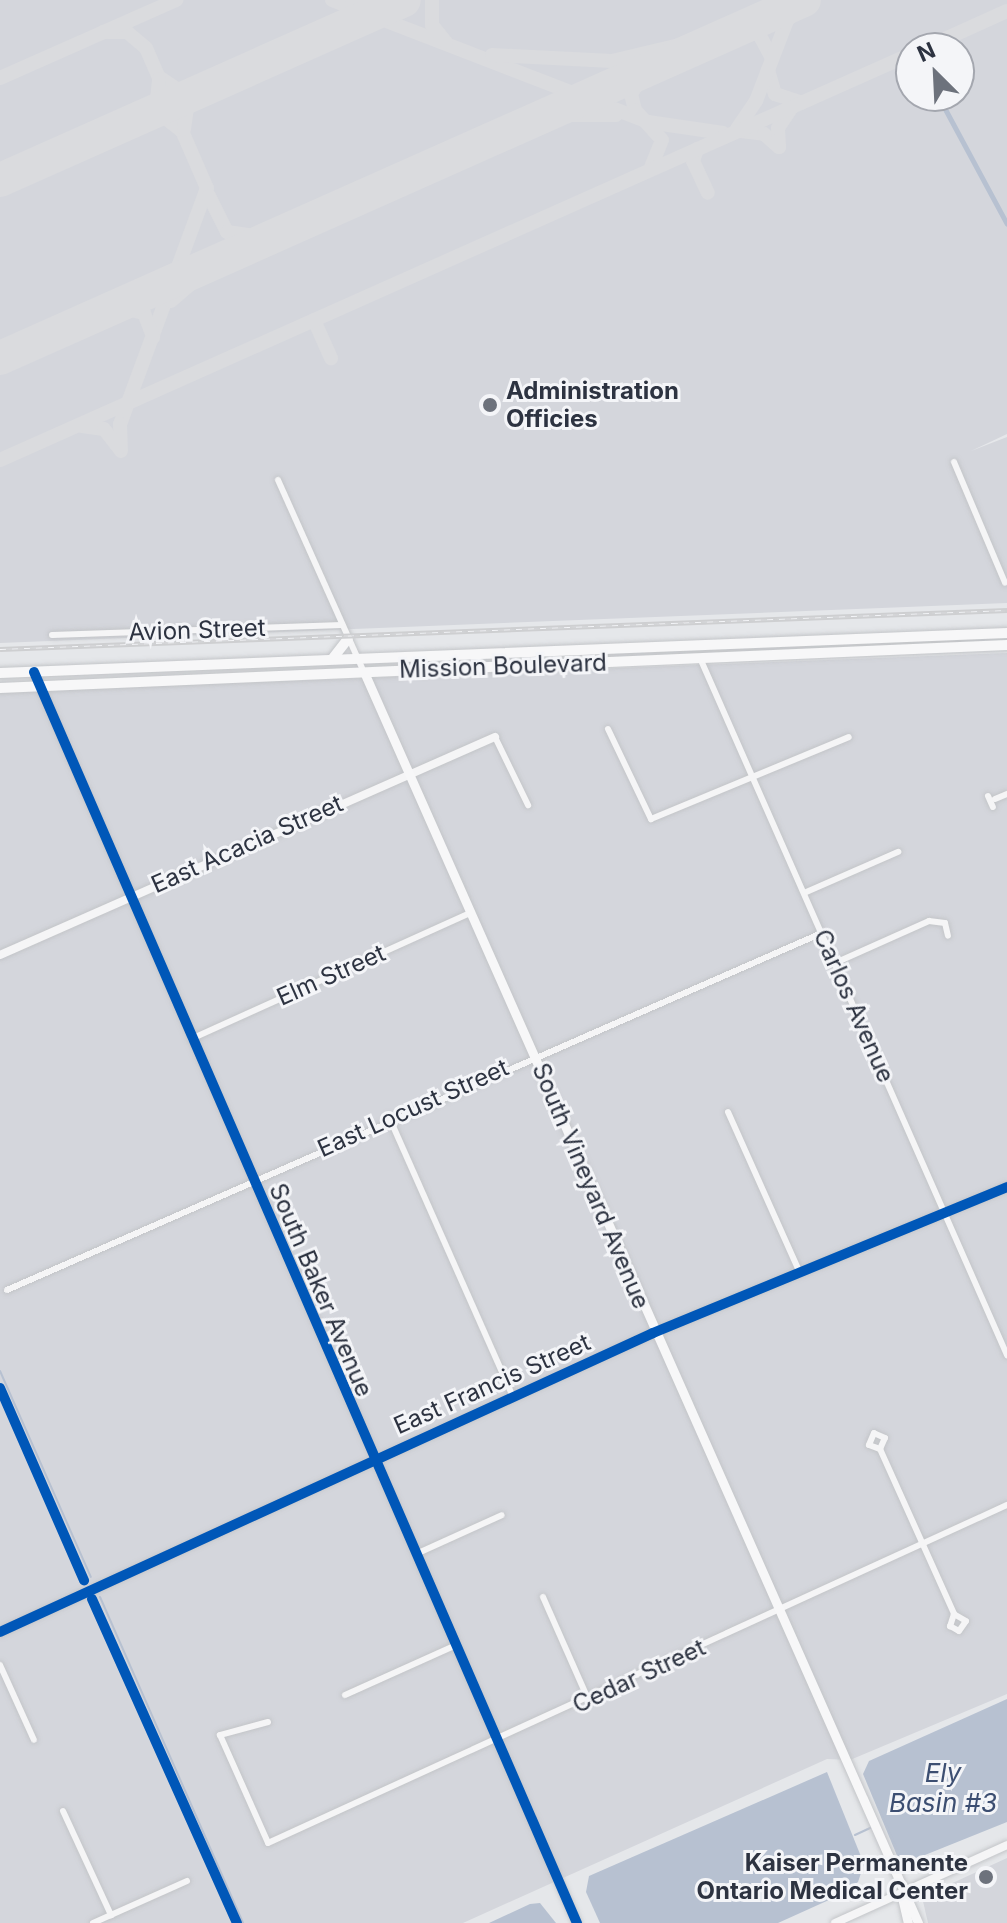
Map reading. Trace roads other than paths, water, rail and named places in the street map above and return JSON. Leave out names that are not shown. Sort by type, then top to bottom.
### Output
[{"type":"main road","name":"Mission Boulevard","points":[[0,673],[1007,633]]},
{"type":"main road","points":[[332,659],[348,639]]},
{"type":"main road","name":"Mission Boulevard","points":[[0,688],[1007,645]]},
{"type":"main road","name":"South Vineyard Avenue","points":[[364,672],[535,1054],[653,1333],[901,1893],[918,1923]]},
{"type":"main road","name":"South Vineyard Avenue","points":[[901,1893],[908,1923]]},
{"type":"street","points":[[954,462],[1005,583]]},
{"type":"street","name":"South Vineyard Avenue","points":[[278,480],[364,672]]},
{"type":"street","name":"Avion Street","points":[[52,635],[342,625]]},
{"type":"street","name":"Carlos Avenue","points":[[700,658],[1007,1355]]},
{"type":"street","name":"South Baker Avenue","points":[[34,672],[34,686],[577,1923]]},
{"type":"street","points":[[608,729],[651,819],[849,737]]},
{"type":"street","points":[[495,737],[528,805]]},
{"type":"street","name":"East Acacia Street","points":[[0,955],[410,771],[495,737]]},
{"type":"street","points":[[992,801],[1007,794]]},
{"type":"street","points":[[804,893],[898,852]]},
{"type":"street","name":"Elm Street","points":[[191,1039],[472,912]]},
{"type":"street","points":[[835,963],[929,921],[945,923],[948,936]]},
{"type":"street","name":"East Locust Street","points":[[7,1290],[389,1117],[822,933]]},
{"type":"street","points":[[728,1112],[800,1274]]},
{"type":"street","points":[[389,1117],[513,1397]]},
{"type":"street","name":"East Francis Street","points":[[0,1632],[653,1333],[1007,1187]]},
{"type":"street","points":[[880,1449],[954,1614]]},
{"type":"street","name":"Cedar Street","points":[[268,1722],[220,1735],[268,1843],[499,1740],[1007,1505]]},
{"type":"street","points":[[416,1554],[502,1515]]},
{"type":"street","points":[[543,1597],[588,1699]]},
{"type":"street","points":[[345,1695],[456,1645]]},
{"type":"street","points":[[0,1665],[34,1740]]},
{"type":"street","points":[[63,1811],[111,1915]]},
{"type":"street","points":[[835,1923],[1007,1845]]},
{"type":"street","points":[[93,1923],[187,1881]]},
{"type":"water","name":"Ely Basin #3","points":[[1007,1699],[1007,1822],[915,1859],[898,1858],[863,1774],[869,1761]]},
{"type":"water","points":[[827,1772],[864,1864],[858,1882],[840,1895],[778,1923],[600,1923],[586,1892],[589,1876]]},
{"type":"water","points":[[540,1903],[556,1923],[489,1923],[530,1904]]},
{"type":"waterway","points":[[947,112],[1007,224]]},
{"type":"waterway","points":[[0,1371],[91,1577]]},
{"type":"waterway","points":[[100,1597],[243,1923]]},
{"type":"waterway","points":[[855,1835],[872,1827]]},
{"type":"railway","points":[[0,649],[1007,610]]},
{"type":"place","name":"Administration Officies","points":[[490,405]]},
{"type":"place","name":"Kaiser Permanente Ontario Medical Center","points":[[986,1877]]}]
